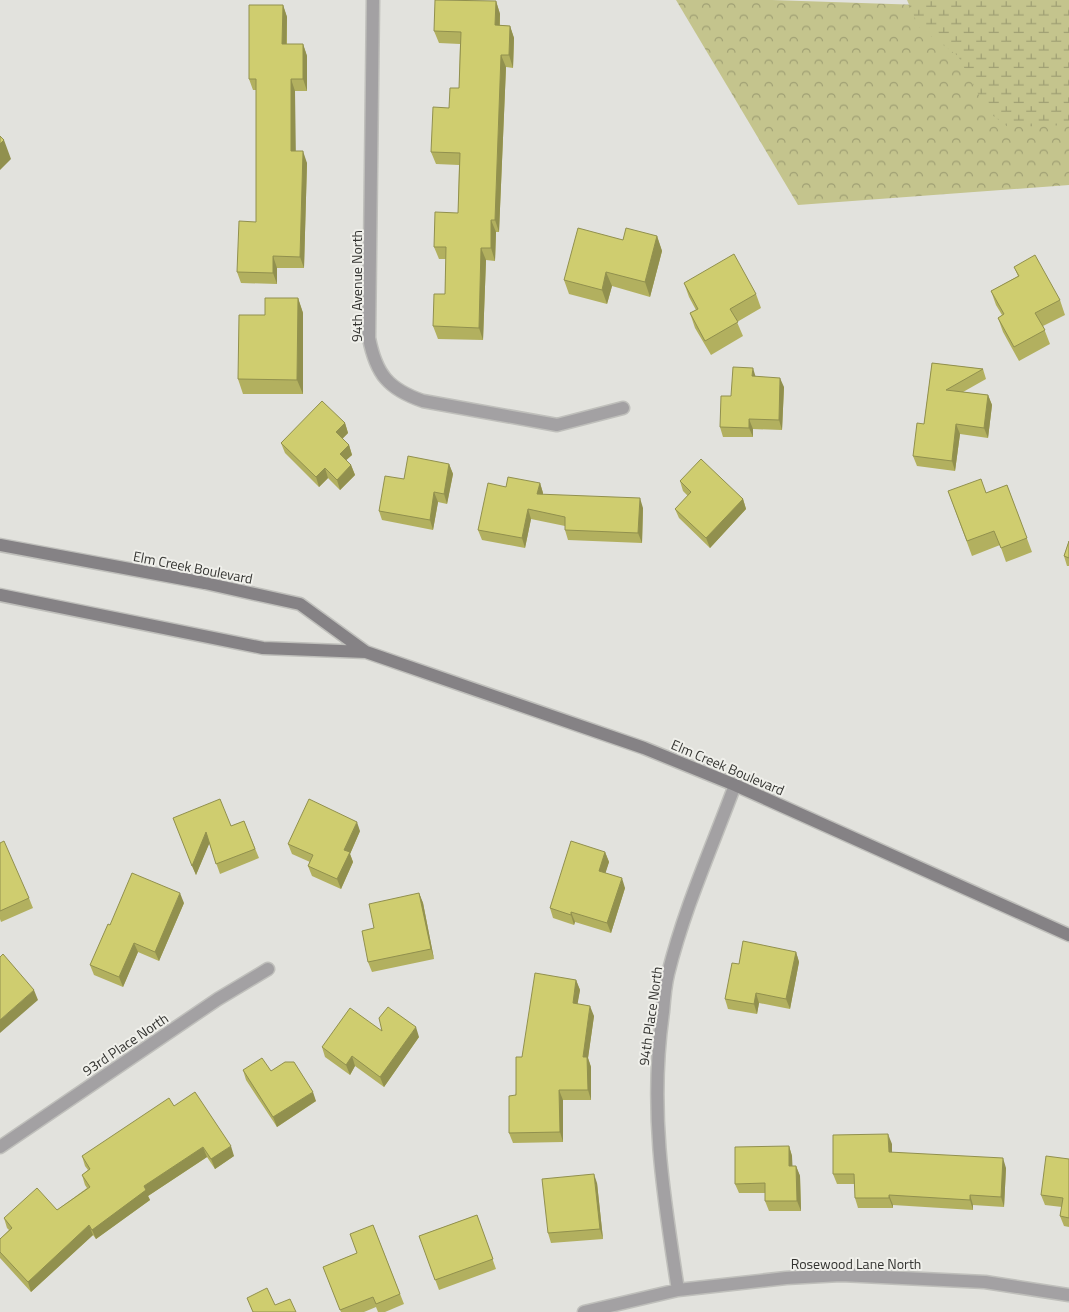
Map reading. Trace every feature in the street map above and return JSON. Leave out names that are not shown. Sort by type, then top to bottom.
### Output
[{"type":"main road","name":"Elm Creek Boulevard","points":[[0,545],[205,583],[300,604],[366,652]]},
{"type":"main road","name":"Elm Creek Boulevard","points":[[0,595],[263,648],[366,652],[644,748],[735,785],[1069,935]]},
{"type":"street","name":"94th Avenue North","points":[[373,0],[369,338],[374,361],[385,380],[402,394],[423,401],[558,425],[623,408]]},
{"type":"street","name":"94th Place North","points":[[678,1290],[662,1188],[656,1118],[657,1048],[668,975],[690,904],[735,785]]},
{"type":"street","name":"93rd Place North","points":[[0,1147],[210,1005],[268,969]]},
{"type":"street","name":"Rosewood Lane North","points":[[584,1312],[678,1290],[786,1278],[841,1275],[986,1282],[1069,1295]]},
{"type":"green space","points":[[676,0],[772,0],[1069,10],[1069,185],[798,205]]},
{"type":"green space","points":[[907,0],[1069,0],[1069,125],[1008,127],[988,112],[958,56],[919,27]]},
{"type":"building","points":[[435,0],[496,1],[495,25],[510,26],[509,55],[501,55],[495,220],[491,220],[491,248],[481,248],[479,328],[433,326],[434,294],[445,294],[446,247],[434,247],[435,212],[458,213],[460,153],[431,152],[433,107],[449,108],[450,88],[459,88],[461,32],[434,31]]},
{"type":"building","points":[[249,5],[283,5],[282,44],[303,44],[303,79],[291,79],[291,151],[303,151],[300,257],[273,256],[273,273],[237,272],[239,221],[256,222],[256,79],[249,79]]},
{"type":"building","points":[[0,136],[4,140],[0,144]]},
{"type":"building","points":[[578,228],[623,240],[626,228],[657,236],[645,282],[606,272],[602,290],[564,280]]},
{"type":"building","points":[[734,254],[756,294],[730,309],[738,322],[705,341],[690,313],[698,309],[684,283]]},
{"type":"building","points":[[1035,255],[1060,300],[1035,313],[1045,330],[1014,347],[998,318],[1004,314],[991,291],[1019,276],[1014,267]]},
{"type":"building","points":[[265,298],[298,298],[297,380],[238,379],[239,315],[265,315]]},
{"type":"building","points":[[932,363],[983,369],[946,390],[988,395],[984,428],[956,424],[952,461],[913,456],[917,423],[924,424]]},
{"type":"building","points":[[733,367],[753,368],[752,376],[780,378],[779,420],[749,419],[749,428],[720,427],[721,396],[731,396]]},
{"type":"building","points":[[322,401],[345,423],[336,432],[349,445],[340,454],[351,465],[337,480],[325,468],[316,477],[281,443]]},
{"type":"building","points":[[408,456],[449,464],[444,494],[434,492],[430,520],[379,511],[385,476],[404,479]]},
{"type":"building","points":[[701,459],[743,499],[706,538],[675,509],[691,492],[680,481]]},
{"type":"building","points":[[508,477],[540,483],[537,494],[640,498],[638,533],[565,530],[565,517],[528,509],[522,538],[478,530],[488,483],[506,487]]},
{"type":"building","points":[[981,479],[986,493],[1007,485],[1027,538],[1001,548],[994,531],[967,541],[948,491]]},
{"type":"building","points":[[1069,541],[1069,558],[1064,556]]},
{"type":"building","points":[[220,799],[231,826],[244,821],[255,849],[216,864],[206,832],[192,866],[173,818]]},
{"type":"building","points":[[309,799],[357,822],[344,850],[350,852],[337,879],[308,866],[313,855],[288,844]]},
{"type":"building","points":[[4,841],[29,898],[0,911],[0,843]]},
{"type":"building","points":[[571,841],[605,852],[599,871],[622,878],[607,923],[550,908]]},
{"type":"building","points":[[132,873],[180,893],[155,952],[134,943],[119,977],[90,965],[108,924],[110,925]]},
{"type":"building","points":[[419,893],[431,949],[368,962],[362,931],[374,928],[369,904]]},
{"type":"building","points":[[743,941],[796,952],[786,999],[756,993],[754,1004],[725,999],[732,963],[739,964]]},
{"type":"building","points":[[3,954],[34,990],[0,1020],[0,957]]},
{"type":"building","points":[[535,973],[576,980],[573,1003],[590,1006],[583,1057],[587,1057],[588,1090],[559,1090],[560,1132],[509,1133],[509,1096],[516,1095],[516,1057],[522,1057]]},
{"type":"building","points":[[388,1007],[416,1027],[380,1077],[352,1056],[346,1065],[322,1047],[350,1008],[382,1031],[379,1018]]},
{"type":"building","points":[[262,1058],[271,1071],[285,1062],[294,1062],[313,1092],[273,1117],[243,1070]]},
{"type":"building","points":[[195,1092],[231,1146],[211,1159],[203,1147],[144,1186],[146,1190],[92,1230],[89,1225],[28,1282],[0,1252],[0,1239],[12,1228],[4,1218],[37,1188],[57,1210],[90,1187],[82,1175],[90,1169],[82,1156],[169,1098],[174,1106]]},
{"type":"building","points":[[888,1134],[889,1152],[1003,1158],[1001,1197],[970,1195],[970,1200],[889,1195],[889,1198],[855,1198],[854,1174],[833,1174],[833,1135]]},
{"type":"building","points":[[789,1146],[789,1166],[796,1166],[797,1201],[765,1201],[765,1183],[735,1184],[735,1147]]},
{"type":"building","points":[[1046,1156],[1069,1159],[1069,1218],[1060,1216],[1063,1198],[1041,1195]]},
{"type":"building","points":[[594,1174],[600,1229],[548,1233],[542,1179]]},
{"type":"building","points":[[477,1215],[493,1259],[435,1280],[419,1236]]},
{"type":"building","points":[[373,1225],[400,1294],[376,1304],[373,1297],[340,1310],[323,1267],[357,1253],[350,1234]]},
{"type":"building","points":[[267,1288],[275,1305],[290,1299],[296,1312],[253,1312],[247,1298]]}]
